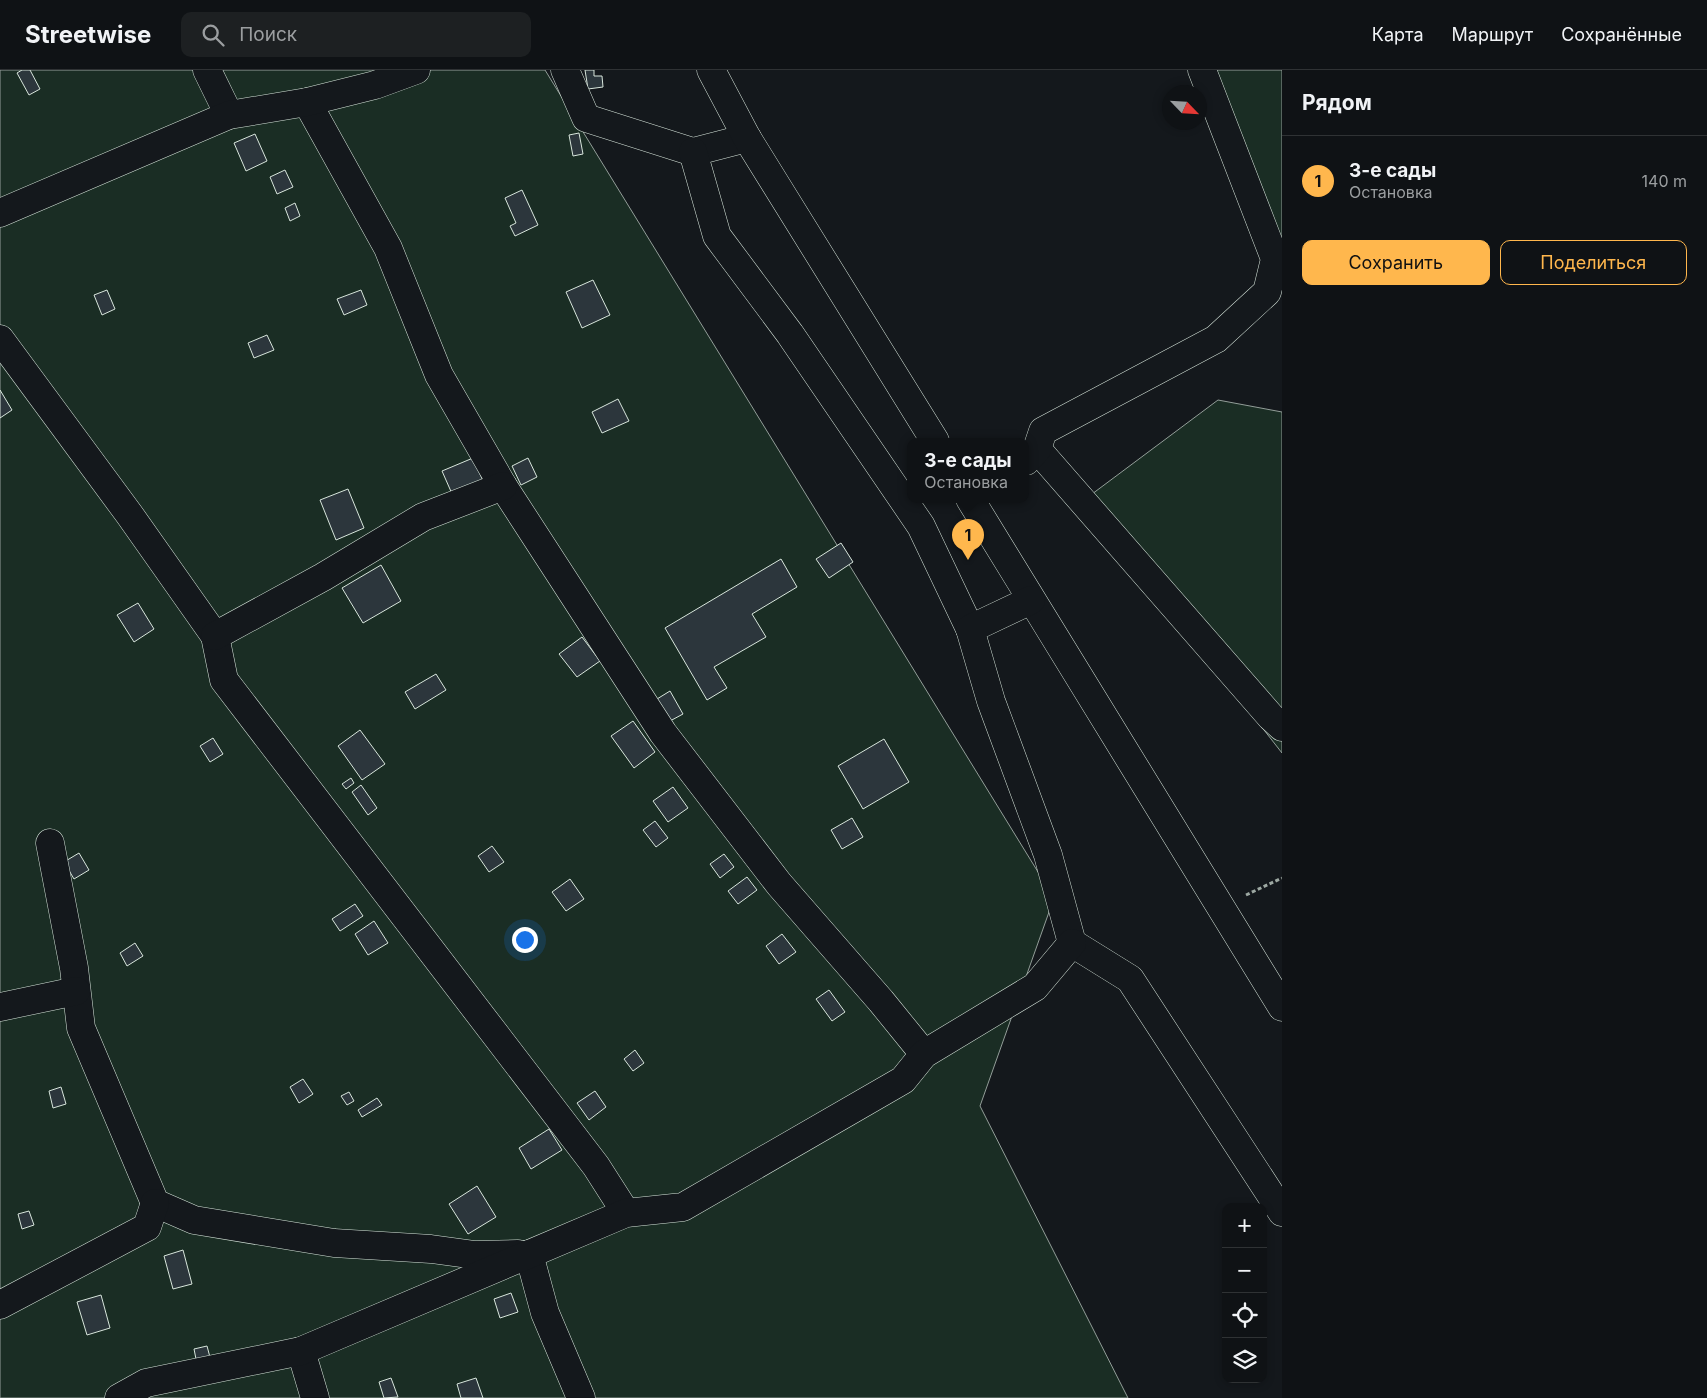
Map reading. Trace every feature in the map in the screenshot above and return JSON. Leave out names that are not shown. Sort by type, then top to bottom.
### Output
[{"type":"street","points":[[207,70],[229,115]]},
{"type":"street","points":[[0,213],[229,115],[307,102],[375,85],[416,70]]},
{"type":"street","points":[[564,70],[586,118],[693,152],[747,138]]},
{"type":"street","points":[[711,70],[747,138],[933,438]]},
{"type":"street","points":[[1202,70],[1275,259],[1267,292],[1216,339],[1043,431],[1031,455],[1278,717]]},
{"type":"street","points":[[307,102],[388,248],[440,375],[503,486],[664,733],[779,884],[881,1001],[924,1054]]},
{"type":"street","points":[[693,152],[717,236],[790,334],[921,526],[970,629],[992,701],[1048,855],[1072,943],[1130,979],[1282,1212]]},
{"type":"street","points":[[0,339],[129,514],[215,636],[224,680],[596,1166],[626,1213]]},
{"type":"street","points":[[215,636],[323,577],[423,517],[503,486]]},
{"type":"street","points":[[980,503],[1031,600],[1282,1007]]},
{"type":"street","points":[[970,629],[1031,600]]},
{"type":"street","points":[[0,1305],[147,1227],[155,1203],[81,1028],[74,968],[50,843]]},
{"type":"street","points":[[118,1398],[146,1383],[302,1351],[626,1213],[683,1207],[903,1080],[924,1054],[1035,987],[1072,943]]},
{"type":"street","points":[[0,1007],[76,991]]},
{"type":"street","points":[[155,1203],[194,1220],[334,1243],[431,1249],[475,1254],[529,1254]]},
{"type":"street","points":[[529,1254],[545,1313],[581,1398]]},
{"type":"street","points":[[302,1351],[315,1398]]},
{"type":"path","points":[[1220,907],[1282,878]]},
{"type":"green space","points":[[0,70],[545,70],[1054,898],[980,1106],[1128,1398],[0,1398]]},
{"type":"green space","points":[[1215,70],[1282,70],[1282,247]]},
{"type":"green space","points":[[1218,400],[1282,412],[1282,753],[1084,500]]},
{"type":"building","points":[[22,70],[30,70],[40,89],[29,95],[17,73]]},
{"type":"building","points":[[585,70],[594,70],[594,76],[602,76],[603,87],[588,89]]},
{"type":"building","points":[[579,133],[583,154],[573,156],[569,135]]},
{"type":"building","points":[[255,134],[267,161],[246,171],[234,143]]},
{"type":"building","points":[[285,170],[293,187],[277,194],[270,177]]},
{"type":"building","points":[[522,190],[538,225],[515,236],[510,226],[516,223],[505,198]]},
{"type":"building","points":[[295,203],[300,216],[290,221],[285,208]]},
{"type":"building","points":[[593,280],[610,315],[582,328],[566,292]]},
{"type":"building","points":[[107,290],[115,309],[102,315],[94,295]]},
{"type":"building","points":[[361,290],[367,305],[344,315],[337,299]]},
{"type":"building","points":[[267,335],[274,350],[254,358],[248,343]]},
{"type":"building","points":[[0,390],[12,410],[0,418]]},
{"type":"building","points":[[618,399],[629,421],[602,433],[592,412]]},
{"type":"building","points":[[473,458],[484,483],[453,496],[442,471]]},
{"type":"building","points":[[528,458],[537,477],[521,485],[512,466]]},
{"type":"building","points":[[348,489],[364,528],[336,540],[320,500]]},
{"type":"building","points":[[841,543],[853,562],[829,578],[816,559]]},
{"type":"building","points":[[781,559],[797,587],[752,614],[766,637],[714,667],[727,688],[707,700],[665,628]]},
{"type":"building","points":[[381,565],[401,601],[363,623],[342,588]]},
{"type":"building","points":[[138,603],[154,629],[134,642],[117,615]]},
{"type":"building","points":[[582,637],[600,661],[577,677],[559,654]]},
{"type":"building","points":[[436,674],[446,690],[415,709],[405,692]]},
{"type":"building","points":[[670,691],[683,714],[670,721],[657,699]]},
{"type":"building","points":[[633,721],[655,752],[634,768],[611,736]]},
{"type":"building","points":[[360,730],[385,764],[362,780],[338,746]]},
{"type":"building","points":[[213,738],[223,754],[210,762],[200,746]]},
{"type":"building","points":[[884,739],[909,782],[863,809],[838,766]]},
{"type":"building","points":[[351,778],[354,783],[346,789],[342,784]]},
{"type":"building","points":[[361,785],[377,808],[368,815],[352,792]]},
{"type":"building","points":[[673,787],[688,808],[668,822],[653,801]]},
{"type":"building","points":[[852,818],[863,837],[842,849],[831,830]]},
{"type":"building","points":[[655,821],[668,838],[656,847],[643,830]]},
{"type":"building","points":[[492,846],[504,862],[489,872],[478,856]]},
{"type":"building","points":[[79,853],[89,870],[74,879],[64,862]]},
{"type":"building","points":[[724,854],[734,867],[720,878],[710,864]]},
{"type":"building","points":[[747,877],[757,890],[738,904],[728,891]]},
{"type":"building","points":[[570,879],[584,899],[566,911],[552,892]]},
{"type":"building","points":[[355,904],[363,916],[340,931],[332,919]]},
{"type":"building","points":[[374,921],[388,943],[368,955],[355,934]]},
{"type":"building","points":[[782,934],[796,952],[779,964],[766,946]]},
{"type":"building","points":[[135,943],[143,956],[127,966],[120,953]]},
{"type":"building","points":[[829,990],[845,1012],[832,1021],[816,999]]},
{"type":"building","points":[[635,1050],[644,1063],[633,1071],[624,1059]]},
{"type":"building","points":[[303,1079],[313,1094],[299,1103],[290,1087]]},
{"type":"building","points":[[61,1087],[66,1104],[53,1108],[49,1091]]},
{"type":"building","points":[[595,1091],[606,1107],[589,1120],[577,1103]]},
{"type":"building","points":[[349,1092],[354,1101],[347,1105],[341,1096]]},
{"type":"building","points":[[377,1098],[382,1105],[362,1117],[358,1110]]},
{"type":"building","points":[[549,1129],[562,1150],[531,1169],[519,1148]]},
{"type":"building","points":[[477,1186],[496,1217],[468,1234],[449,1204]]},
{"type":"building","points":[[29,1211],[34,1225],[22,1229],[18,1214]]},
{"type":"building","points":[[183,1250],[192,1284],[173,1289],[164,1256]]},
{"type":"building","points":[[511,1293],[518,1312],[500,1318],[494,1299]]},
{"type":"building","points":[[101,1295],[110,1328],[87,1335],[77,1302]]},
{"type":"building","points":[[207,1346],[211,1361],[197,1364],[194,1349]]},
{"type":"building","points":[[391,1378],[398,1397],[384,1398],[379,1382]]},
{"type":"building","points":[[476,1378],[483,1398],[461,1398],[457,1384]]},
{"type":"place","name":"3-е сады","points":[[968,560]]}]
